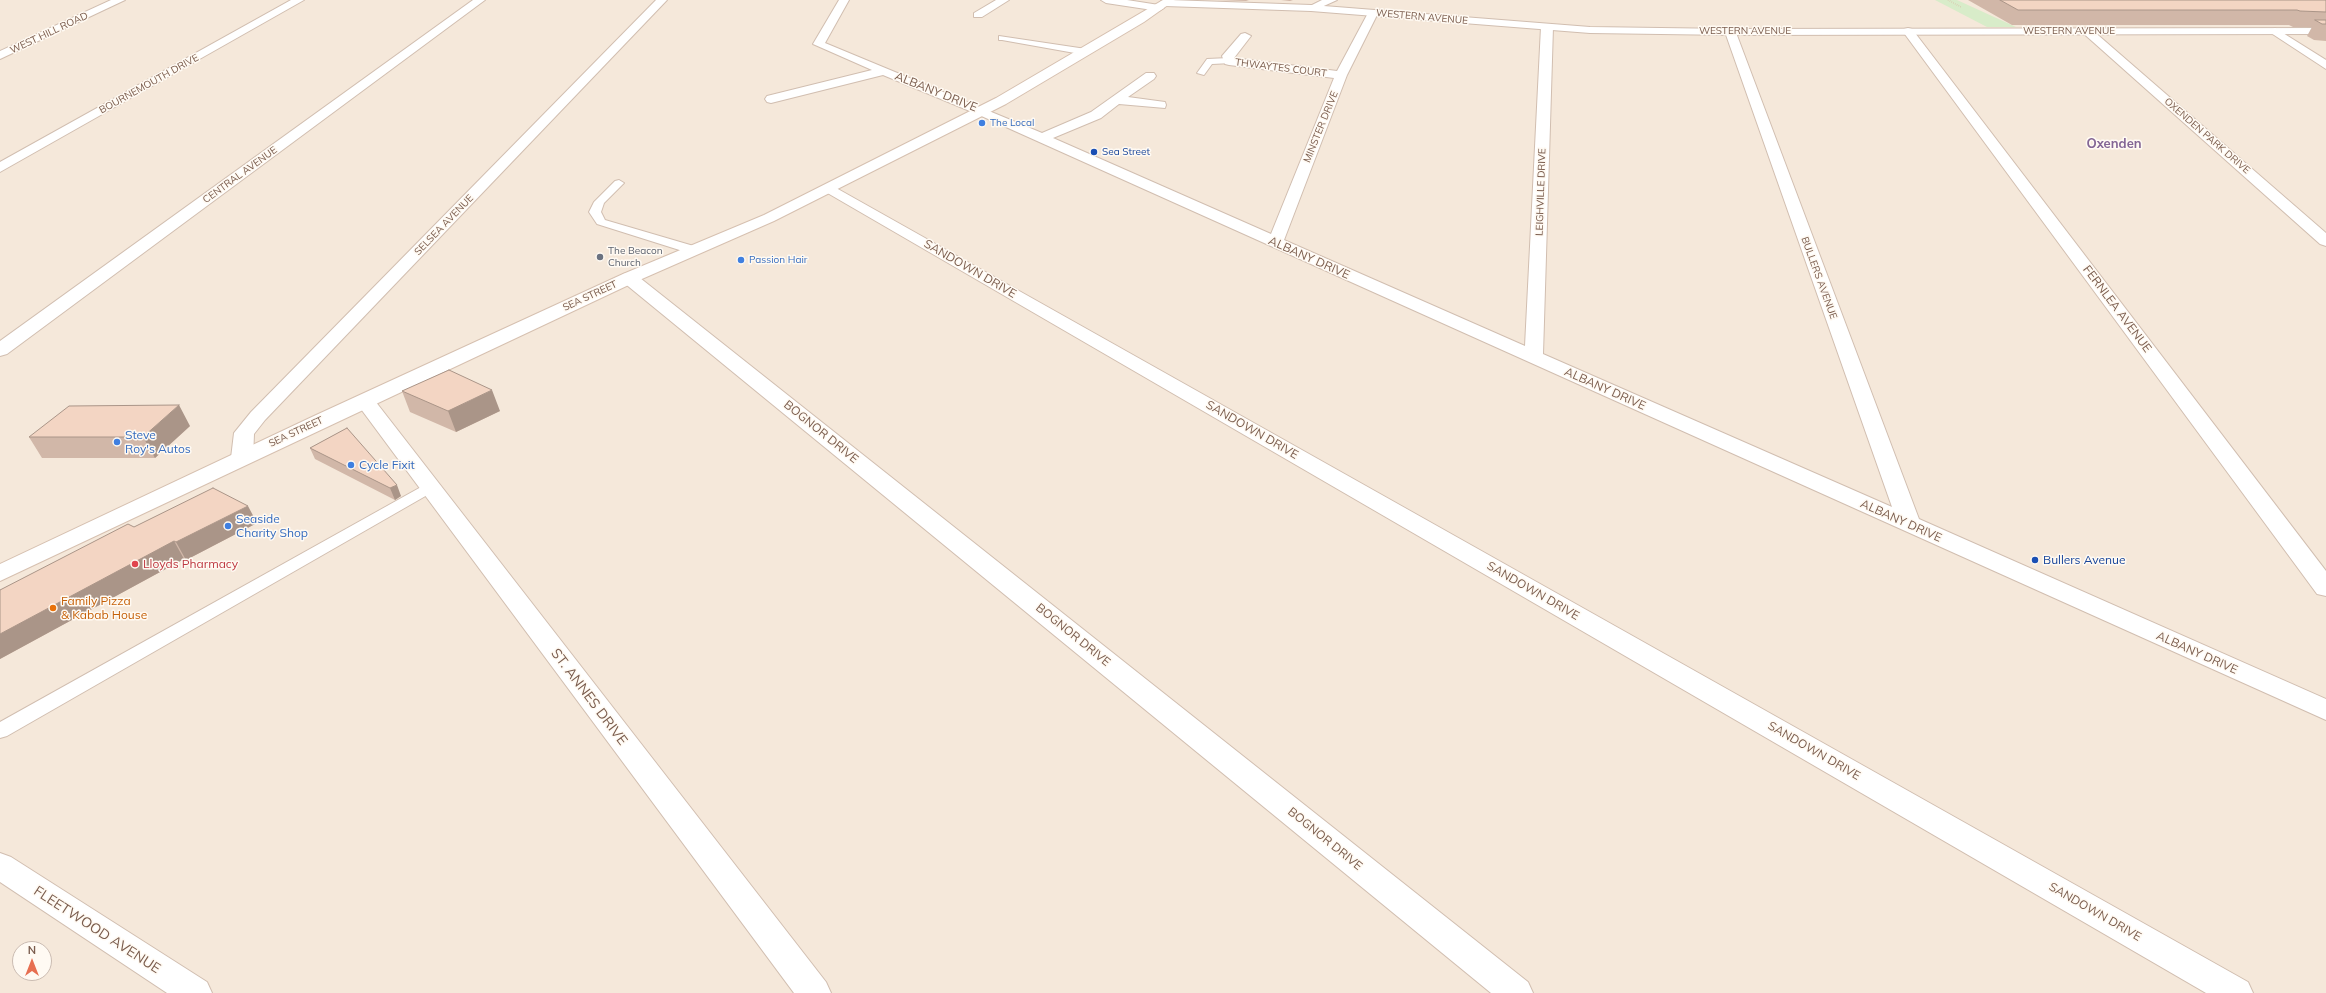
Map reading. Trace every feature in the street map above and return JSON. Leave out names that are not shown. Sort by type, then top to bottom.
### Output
[{"type":"street","name":"WEST HILL ROAD","points":[[0,55],[120,0]]},
{"type":"street","name":"BOURNEMOUTH DRIVE","points":[[0,168],[299,0]]},
{"type":"street","name":"CENTRAL AVENUE","points":[[0,350],[480,0]]},
{"type":"street","name":"SELSEA AVENUE","points":[[242,458],[244,433],[258,416],[662,0]]},
{"type":"street","name":"ALBANY DRIVE","points":[[844,0],[819,44],[982,111],[1275,243],[2326,710]]},
{"type":"street","points":[[978,15],[1004,0]]},
{"type":"street","name":"WESTERN AVENUE","points":[[1106,0],[1165,4],[1311,8],[1590,30],[1731,32],[2326,31]]},
{"type":"street","points":[[1311,8],[1332,0]]},
{"type":"street","name":"SEA STREET","points":[[0,573],[242,458],[629,278],[769,218],[982,111],[1086,52],[1165,4]]},
{"type":"street","name":"MINSTER DRIVE","points":[[1275,243],[1341,75],[1373,13]]},
{"type":"street","points":[[965,14],[991,17]]},
{"type":"street","name":"LEIGHVILLE DRIVE","points":[[1534,358],[1547,27]]},
{"type":"street","name":"FERNLEA AVENUE","points":[[1908,31],[2326,588]]},
{"type":"street","name":"OXENDEN PARK DRIVE","points":[[2087,31],[2326,241]]},
{"type":"street","points":[[2275,31],[2326,65]]},
{"type":"street","name":"BULLERS AVENUE","points":[[1731,32],[1909,524]]},
{"type":"street","name":"THWAYTES COURT","points":[[1245,36],[1228,56],[1229,61],[1341,75]]},
{"type":"street","name":"ALBANY DRIVE","points":[[785,106],[765,96],[883,71]]},
{"type":"street","points":[[1040,138],[1096,115],[1150,76]]},
{"type":"street","points":[[1118,100],[1160,105]]},
{"type":"street","name":"SANDOWN DRIVE","points":[[829,188],[2236,993]]},
{"type":"street","name":"BOGNOR DRIVE","points":[[629,278],[1516,993]]},
{"type":"street","name":"ST. ANNES DRIVE","points":[[365,401],[814,993]]},
{"type":"street","name":"FLEETWOOD AVENUE","points":[[0,866],[195,993]]},
{"type":"lane","points":[[1002,38],[1086,52]]},
{"type":"lane","points":[[1201,74],[1210,61],[1229,61]]},
{"type":"lane","points":[[619,183],[599,202],[596,212],[601,222],[693,250]]},
{"type":"lane","points":[[0,731],[430,487]]},
{"type":"shaded area","points":[[0,0],[2326,0],[2326,993],[0,993]]},
{"type":"green space","points":[[1935,0],[1957,0],[2016,27],[1987,27]]},
{"type":"building","points":[[2000,0],[2326,0],[2326,12],[2297,10],[2018,10]]},
{"type":"building","points":[[2315,20],[2326,20],[2326,24],[2322,24]]},
{"type":"building","points":[[449,370],[492,390],[448,411],[402,391]]},
{"type":"building","points":[[179,405],[143,437],[29,437],[69,406]]},
{"type":"building","points":[[347,428],[397,485],[390,488],[310,448]]},
{"type":"building","points":[[213,488],[248,506],[176,542],[174,541],[0,634],[0,590],[128,524],[134,527]]},
{"type":"place","name":"The Local","points":[[982,123]]},
{"type":"place","name":"Sea Street","points":[[1094,152]]},
{"type":"place","name":"The Beacon Church","points":[[600,257]]},
{"type":"place","name":"Passion Hair","points":[[741,260]]},
{"type":"place","name":"Steve Roy's Autos","points":[[117,442]]},
{"type":"place","name":"Cycle Fixit","points":[[351,465]]},
{"type":"place","name":"Seaside Charity Shop","points":[[228,526]]},
{"type":"place","name":"Bullers Avenue","points":[[2035,560]]},
{"type":"place","name":"Lloyds Pharmacy","points":[[135,564]]},
{"type":"place","name":"Family Pizza & Kabab House","points":[[53,608]]},
{"type":"district","name":"Oxenden","points":[[2114,144]]}]
